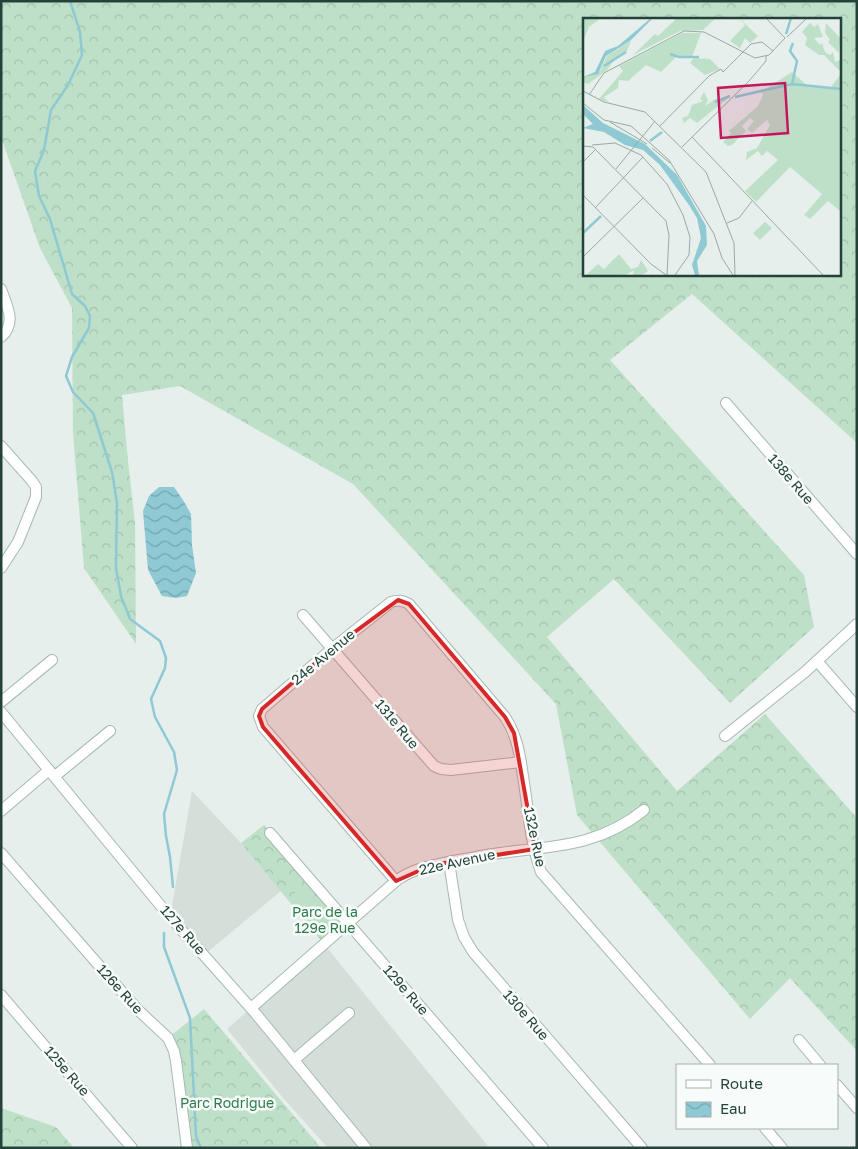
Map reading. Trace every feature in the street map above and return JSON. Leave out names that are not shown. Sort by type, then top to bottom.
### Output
[{"type":"street","points":[[1,289],[10,317],[10,326],[1,337]]},
{"type":"street","name":"138e Rue","points":[[726,403],[857,554]]},
{"type":"street","points":[[1,446],[36,487],[36,497],[18,542],[1,568]]},
{"type":"street","name":"132e Rue","points":[[391,602],[398,600],[409,604],[512,727],[521,762],[534,849],[541,872],[709,1064]]},
{"type":"street","name":"24e Avenue","points":[[391,602],[262,708],[259,716],[263,727],[396,881]]},
{"type":"street","name":"131e Rue","points":[[303,615],[434,766],[451,770],[521,762]]},
{"type":"street","points":[[725,736],[817,661],[857,624]]},
{"type":"street","points":[[1,702],[52,660]]},
{"type":"street","points":[[817,661],[857,707]]},
{"type":"street","name":"127e Rue","points":[[1,712],[170,916],[251,1008],[366,1148]]},
{"type":"street","points":[[1,811],[110,731]]},
{"type":"street","name":"22e Avenue","points":[[251,1008],[396,881],[410,872],[425,867],[493,854],[592,839],[620,827],[644,810]]},
{"type":"street","name":"129e Rue","points":[[270,833],[543,1148]]},
{"type":"street","name":"126e Rue","points":[[1,854],[137,1009],[168,1038],[174,1050],[176,1061],[187,1148]]},
{"type":"street","name":"130e Rue","points":[[449,862],[458,920],[464,937],[473,952],[642,1148]]},
{"type":"street","name":"125e Rue","points":[[1,995],[132,1148]]},
{"type":"street","points":[[294,1060],[349,1013]]},
{"type":"street","points":[[799,1040],[819,1064]]},
{"type":"street","points":[[838,1086],[857,1108]]},
{"type":"street","points":[[766,1129],[782,1148]]},
{"type":"highlighted area","points":[[398,600],[409,604],[505,717],[514,733],[535,849],[432,865],[396,881],[263,727],[259,716],[262,709],[333,648]]},
{"type":"shaded area","points":[[192,791],[241,843],[281,891],[204,955],[170,917]]},
{"type":"shaded area","points":[[324,944],[488,1146],[486,1148],[328,1148],[284,1099],[227,1029]]},
{"type":"green space","points":[[1,1],[857,1],[857,443],[692,294],[610,360],[804,575],[814,627],[730,703],[614,579],[547,637],[677,791],[765,714],[857,818],[857,1051],[790,978],[750,1019],[577,815],[556,704],[353,484],[180,386],[122,395],[135,523],[136,644],[84,568],[73,434],[72,308],[40,248],[1,137]]},
{"type":"green space","name":"Parc de la 129e Rue","points":[[264,825],[348,923],[324,944],[241,843]]},
{"type":"green space","points":[[301,887],[324,914],[314,922],[291,896]]},
{"type":"green space","name":"Parc Rodrigue","points":[[204,1009],[321,1148],[187,1148],[168,1038]]},
{"type":"green space","points":[[1,1108],[56,1127],[74,1148],[1,1148]]},
{"type":"water","points":[[159,487],[174,487],[191,514],[192,545],[196,573],[187,596],[176,598],[162,596],[148,570],[143,511],[149,496]]},
{"type":"waterway","points":[[70,1],[80,32],[82,55],[68,85],[51,110],[44,150],[35,171],[39,196],[50,219],[72,294],[85,306],[90,316],[89,328],[72,357],[66,376],[73,392],[93,413],[112,472],[117,503],[116,568],[121,596],[130,619],[160,641],[166,658],[165,668],[151,699],[155,717],[174,752],[177,770],[164,814],[173,887]]},
{"type":"waterway","points":[[164,933],[164,947],[190,1018],[196,1136],[201,1148]]}]
